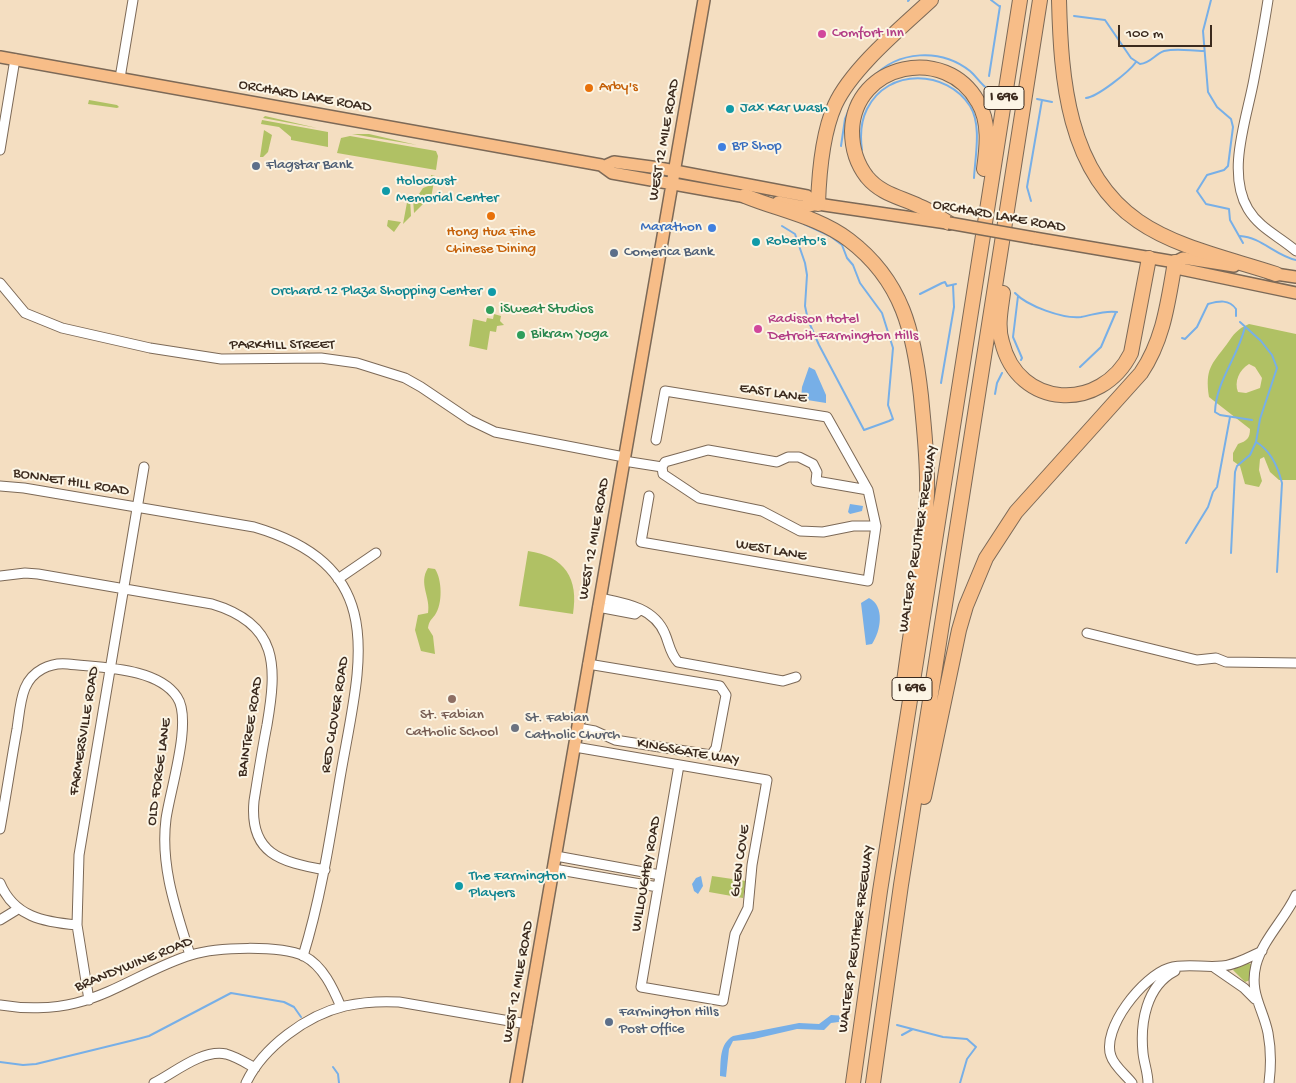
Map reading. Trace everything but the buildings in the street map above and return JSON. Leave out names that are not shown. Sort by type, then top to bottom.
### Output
[{"type":"highway","points":[[818,204],[823,157],[830,121],[836,104],[848,85],[880,48],[931,0]]},
{"type":"highway","name":"WALTER P REUTHER FREEWAY","points":[[853,1083],[880,892],[1020,0]]},
{"type":"highway","points":[[1041,0],[1041,46],[999,323],[1005,353],[1018,373],[1039,390],[1062,396],[1084,394],[1112,379],[1124,366],[1133,348],[1149,258]]},
{"type":"highway","name":"I 696","points":[[873,1083],[901,885],[1041,0]]},
{"type":"highway","points":[[1059,0],[1064,70],[1073,126],[1089,166],[1114,201],[1137,220],[1181,242],[1286,275]]},
{"type":"highway","points":[[945,475],[951,381],[982,186],[987,136],[979,102],[961,81],[951,74],[922,66],[893,71],[873,84],[859,102],[852,122],[852,143],[856,161],[878,188],[918,205],[949,223]]},
{"type":"highway","points":[[745,196],[810,219],[836,232],[861,250],[876,264],[891,284],[903,309],[912,337],[925,437],[926,510],[892,763],[880,892]]},
{"type":"highway","points":[[901,885],[918,830],[959,630],[976,580],[998,537],[1016,512],[1141,373],[1151,358],[1160,337],[1175,262]]},
{"type":"main road","name":"WEST 12 MILE ROAD","points":[[516,1083],[704,0]]},
{"type":"main road","name":"ORCHARD LAKE ROAD","points":[[0,57],[605,166],[614,162],[675,171],[807,196],[818,204]]},
{"type":"main road","name":"ORCHARD LAKE ROAD","points":[[605,166],[612,173],[804,207],[818,204],[949,223],[1175,262],[1183,258],[1286,275]]},
{"type":"main road","name":"ORCHARD LAKE ROAD","points":[[1175,262],[1181,270],[1296,293]]},
{"type":"main road","points":[[1283,291],[1275,285],[1275,281],[1286,275]]},
{"type":"street","points":[[120,78],[133,0]]},
{"type":"street","points":[[1268,0],[1241,146],[1239,178],[1243,199],[1253,216],[1272,235],[1296,251]]},
{"type":"street","points":[[0,150],[15,60]]},
{"type":"street","name":"PARKHILL STREET","points":[[0,283],[25,312],[62,328],[152,349],[221,360],[321,358],[357,363],[404,378],[470,420],[495,432],[662,468]]},
{"type":"street","name":"EAST LANE","points":[[656,440],[665,390],[827,417],[868,490],[872,507]]},
{"type":"street","points":[[868,490],[816,481],[817,472],[813,464],[799,457],[788,457],[777,462],[708,450],[664,462],[662,468],[663,474],[699,498],[762,511],[800,531],[823,532],[853,526],[876,526]]},
{"type":"street","name":"FARMERSVILLE ROAD","points":[[89,1000],[77,925],[78,878],[82,838],[144,467]]},
{"type":"street","name":"BONNET HILL ROAD","points":[[0,486],[24,488],[137,507]]},
{"type":"street","name":"WEST LANE","points":[[649,496],[641,542],[868,581],[876,526],[872,507]]},
{"type":"street","name":"RED CLOVER ROAD","points":[[137,507],[254,527],[272,532],[306,548],[320,558],[338,579],[354,610],[358,624],[360,660],[315,917],[303,956]]},
{"type":"street","points":[[338,579],[376,553]]},
{"type":"street","name":"BAINTREE ROAD","points":[[0,576],[31,574],[224,608],[238,614],[260,634],[267,644],[274,668],[271,702],[254,801],[253,812],[257,833],[261,843],[277,858],[324,870]]},
{"type":"street","points":[[599,603],[636,605],[661,626],[672,654],[678,662],[782,681],[796,677]]},
{"type":"street","points":[[1087,633],[1197,660],[1216,658],[1226,662],[1296,663]]},
{"type":"street","name":"OLD FORGE LANE","points":[[0,829],[23,694],[29,681],[45,667],[63,664],[146,675],[158,680],[168,687],[181,704],[183,717],[181,739],[166,820],[166,858],[172,899],[190,955]]},
{"type":"street","points":[[578,728],[594,731],[615,740],[711,755],[716,748],[726,695],[720,686],[588,664]]},
{"type":"street","name":"KINGSGATE WAY","points":[[575,747],[767,780]]},
{"type":"street","name":"WILLOUGHBY ROAD","points":[[641,987],[679,765]]},
{"type":"street","name":"GLEN COVE","points":[[641,987],[723,1001],[735,934],[748,908],[752,865],[767,780]]},
{"type":"street","points":[[556,856],[660,875]]},
{"type":"street","points":[[554,869],[658,887]]},
{"type":"street","points":[[0,883],[3,899],[18,909],[39,920],[77,925]]},
{"type":"street","points":[[1270,1083],[1268,1032],[1256,999],[1254,973],[1262,951],[1296,895]]},
{"type":"street","points":[[0,920],[18,909]]},
{"type":"street","name":"BRANDYWINE ROAD","points":[[0,1005],[48,1007],[73,1004],[110,992],[190,955],[211,950],[247,948],[289,952],[303,956],[328,979],[340,1007]]},
{"type":"street","points":[[1132,1083],[1112,1059],[1110,1042],[1121,1014],[1136,993],[1152,978],[1167,969],[1186,966],[1232,964],[1262,951]]},
{"type":"street","points":[[1148,1083],[1142,1041],[1148,1004],[1158,983],[1167,975],[1186,966]]},
{"type":"street","points":[[1212,966],[1231,977],[1256,999]]},
{"type":"street","points":[[246,1083],[255,1068],[292,1032],[340,1007],[379,1001],[399,1002],[527,1024]]},
{"type":"street","points":[[154,1083],[200,1059],[215,1054],[225,1054],[237,1058],[255,1068]]},
{"type":"green space","points":[[89,100],[117,105],[119,107],[88,104]]},
{"type":"green space","points":[[265,116],[317,128],[263,118]]},
{"type":"green space","points":[[262,120],[328,132],[328,147],[291,140],[291,137],[279,127],[261,124]]},
{"type":"green space","points":[[264,130],[272,135],[268,152],[263,157],[260,157]]},
{"type":"green space","points":[[352,134],[369,134],[417,145]]},
{"type":"green space","points":[[350,136],[436,151],[438,156],[436,170],[337,153],[341,138]]},
{"type":"green space","points":[[431,175],[435,176],[431,198],[417,197],[423,188],[431,185]]},
{"type":"green space","points":[[408,197],[410,198],[411,216],[403,224]]},
{"type":"green space","points":[[413,198],[427,200],[414,213]]},
{"type":"green space","points":[[388,220],[401,222],[394,232],[387,226]]},
{"type":"green space","points":[[494,314],[501,316],[500,321],[504,325],[497,326],[496,332],[490,331],[487,350],[469,346],[473,319],[486,322],[487,318],[493,319]]},
{"type":"green space","points":[[1249,324],[1296,334],[1296,480],[1279,480],[1270,472],[1264,457],[1260,459],[1259,470],[1262,481],[1259,487],[1245,484],[1240,466],[1233,461],[1233,453],[1238,444],[1247,439],[1250,429],[1209,397],[1208,380],[1210,368],[1234,335]],"holes":[[[1249,364],[1255,367],[1262,378],[1260,388],[1246,393],[1238,392],[1237,380],[1240,373]]]},
{"type":"green space","points":[[528,551],[551,558],[567,571],[574,590],[573,614],[519,606]]},
{"type":"green space","points":[[428,568],[435,569],[440,585],[438,610],[428,628],[433,636],[435,654],[421,651],[415,630],[418,615],[428,613],[424,580]]},
{"type":"green space","points":[[712,876],[746,881],[743,898],[709,892]]},
{"type":"green space","points":[[1247,962],[1252,965],[1250,980],[1245,982],[1233,970]]},
{"type":"water","points":[[809,367],[815,370],[826,395],[826,403],[801,399],[802,387]]},
{"type":"water","points":[[850,504],[863,506],[862,511],[850,514],[848,512]]},
{"type":"water","points":[[869,598],[877,607],[880,619],[875,639],[872,644],[866,645],[861,603]]},
{"type":"water","points":[[701,876],[703,886],[698,894],[694,891],[692,884],[696,878]]},
{"type":"water","points":[[831,1015],[847,1016],[846,1021],[831,1023],[824,1030],[797,1029],[754,1039],[733,1041],[729,1049],[726,1077],[720,1076],[723,1048],[728,1039],[733,1036],[799,1023],[819,1024]]},
{"type":"waterway","points":[[991,0],[999,6]]},
{"type":"waterway","points":[[1211,0],[1203,31],[1208,92],[1217,107],[1231,119],[1233,127],[1228,166],[1224,170],[1207,175],[1197,191],[1206,204],[1229,209],[1230,220],[1243,243]]},
{"type":"waterway","points":[[989,76],[1000,6]]},
{"type":"waterway","points":[[1074,16],[1105,20],[1131,58],[1140,64],[1147,62],[1164,51],[1204,51]]},
{"type":"waterway","points":[[872,78],[882,69],[907,57],[933,56],[946,58],[959,64],[970,71],[989,90]]},
{"type":"waterway","points":[[1086,98],[1091,97],[1113,83],[1136,62]]},
{"type":"waterway","points":[[862,150],[863,118],[877,95],[889,86],[903,80],[918,78],[933,80],[947,85],[960,94],[974,114],[977,132],[974,178]]},
{"type":"waterway","points":[[1037,99],[1052,102]]},
{"type":"waterway","points":[[1031,201],[1027,187],[1042,100]]},
{"type":"waterway","points":[[841,146],[845,119],[850,107]]},
{"type":"waterway","points":[[782,226],[795,234],[805,263],[807,275],[805,306],[808,320],[819,345],[864,430],[893,419],[888,405],[893,348],[882,313],[860,283],[842,245],[830,236],[804,224]]},
{"type":"waterway","points":[[1240,236],[1248,237],[1282,255],[1296,260]]},
{"type":"waterway","points":[[920,294],[945,282],[947,286],[956,284]]},
{"type":"waterway","points":[[941,383],[954,307],[953,285]]},
{"type":"waterway","points":[[1015,293],[1036,307],[1065,316],[1081,317],[1103,312],[1117,312]]},
{"type":"waterway","points":[[1018,296],[1013,337],[1022,358],[1021,360]]},
{"type":"waterway","points":[[1182,338],[1185,339],[1197,327],[1208,304],[1227,302],[1236,309],[1236,316]]},
{"type":"waterway","points":[[1080,367],[1101,347],[1116,312]]},
{"type":"waterway","points":[[1231,553],[1235,472],[1237,466],[1250,455],[1256,442],[1260,419],[1277,368],[1272,355],[1261,341],[1240,322]]},
{"type":"waterway","points":[[1245,327],[1238,349],[1219,390],[1215,412],[1220,415],[1252,420]]},
{"type":"waterway","points":[[995,394],[997,383],[1002,373]]},
{"type":"waterway","points":[[1186,543],[1208,507],[1213,492],[1217,487],[1230,417]]},
{"type":"waterway","points":[[1256,442],[1261,445],[1273,460],[1282,483],[1277,572]]},
{"type":"waterway","points":[[0,1062],[23,1065],[36,1064],[149,1036],[231,993],[284,1002],[294,1007],[301,1017]]},
{"type":"waterway","points":[[897,1025],[943,1037],[967,1039],[976,1047],[967,1059],[960,1083]]},
{"type":"waterway","points":[[902,1035],[913,1029]]},
{"type":"waterway","points":[[333,1067],[338,1074],[339,1083]]},
{"type":"place","name":"Comfort Inn","points":[[822,34]]},
{"type":"place","name":"Arby's","points":[[589,88]]},
{"type":"place","name":"Jax Kar Wash","points":[[730,109]]},
{"type":"place","name":"BP Shop","points":[[722,147]]},
{"type":"place","name":"Flagstar Bank","points":[[256,166]]},
{"type":"place","name":"Holocaust Memorial Center","points":[[386,191]]},
{"type":"place","name":"Hong Hua Fine Chinese Dining","points":[[491,216]]},
{"type":"place","name":"Marathon","points":[[712,228]]},
{"type":"place","name":"Roberto's","points":[[756,242]]},
{"type":"place","name":"Comerica Bank","points":[[614,253]]},
{"type":"place","name":"Orchard 12 Plaza Shopping Center","points":[[492,292]]},
{"type":"place","name":"iSweat Studios","points":[[490,310]]},
{"type":"place","name":"Radisson Hotel Detroit-Farmington Hills","points":[[758,329]]},
{"type":"place","name":"Bikram Yoga","points":[[521,335]]},
{"type":"place","name":"St. Fabian Catholic School","points":[[452,699]]},
{"type":"place","name":"St. Fabian Catholic Church","points":[[515,728]]},
{"type":"place","name":"The Farmington Players","points":[[459,886]]},
{"type":"place","name":"Farmington Hills Post Office","points":[[609,1022]]}]
